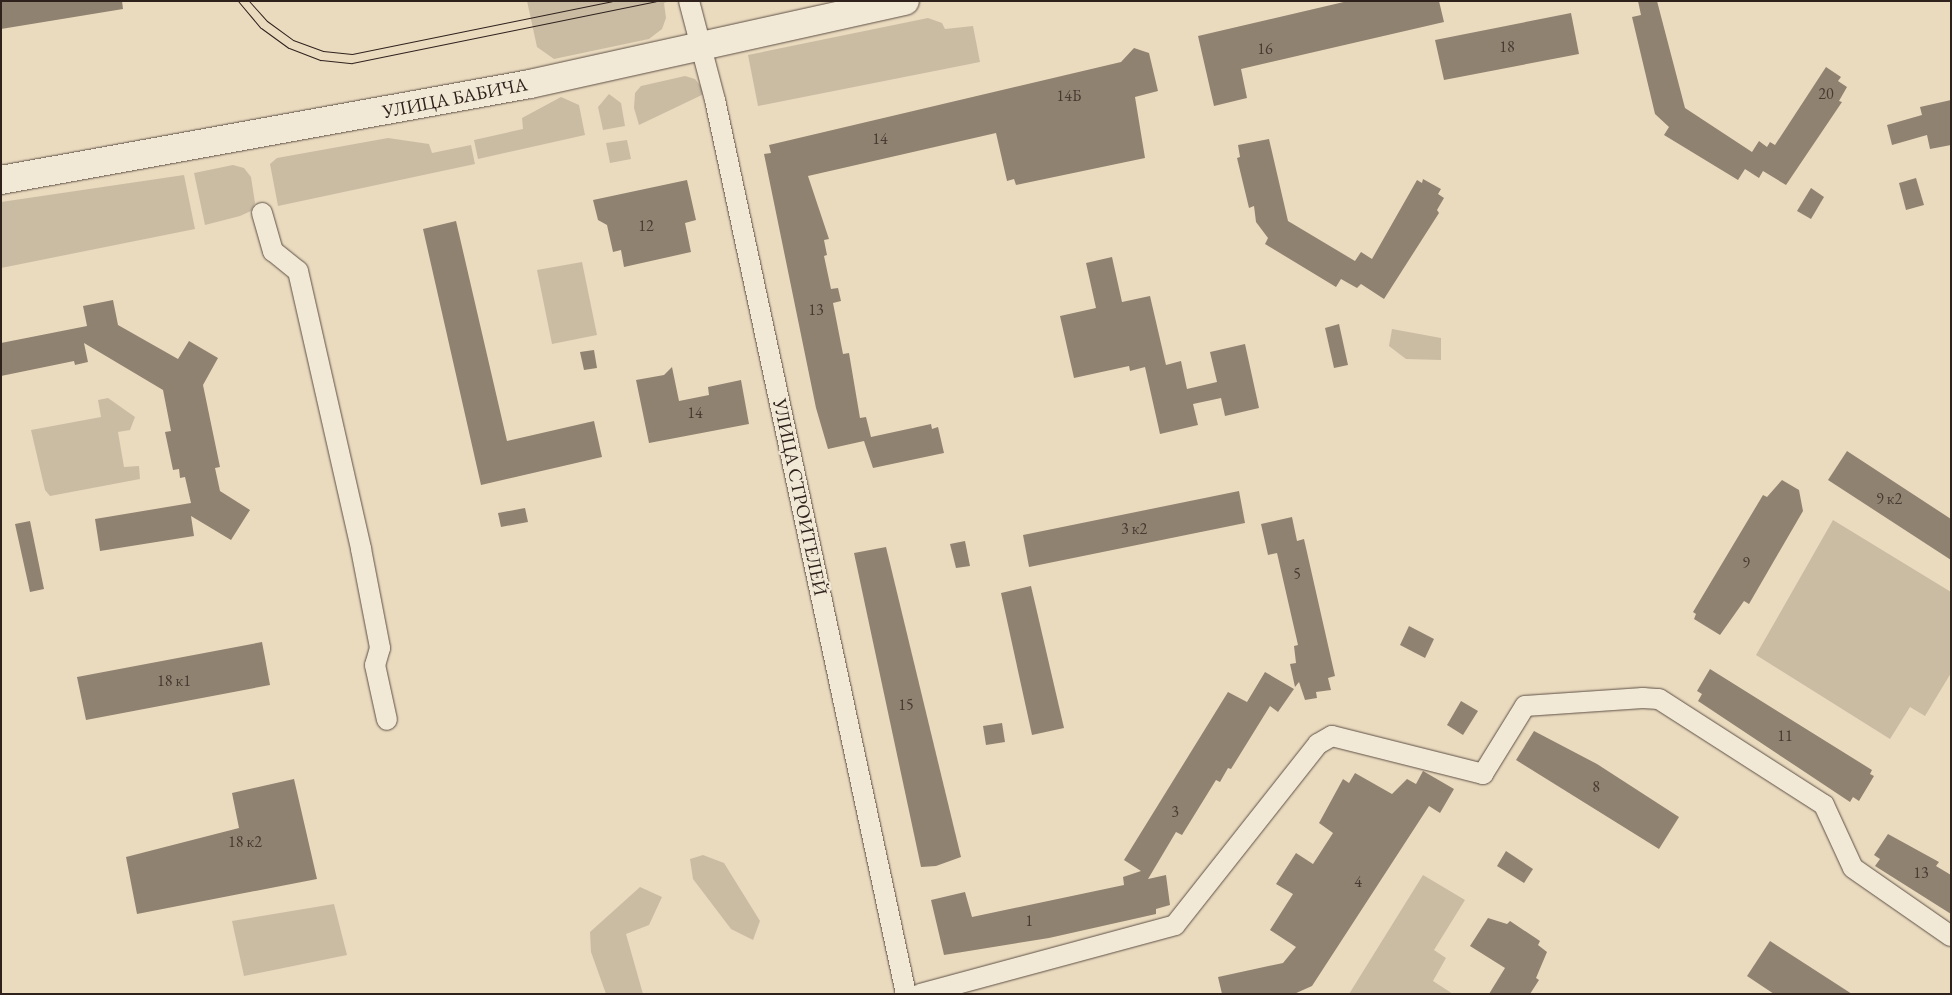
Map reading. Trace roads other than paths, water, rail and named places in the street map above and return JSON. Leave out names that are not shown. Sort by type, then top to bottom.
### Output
[{"type":"street","name":"УЛИЦА СТРОИТЕЛЕЙ","points":[[689,1],[702,46],[906,994]]},
{"type":"street","name":"УЛИЦА БАБИЧА","points":[[1,180],[520,86],[905,1]]},
{"type":"street","points":[[262,213],[273,250],[298,271],[361,549],[380,648],[375,665],[387,720]]},
{"type":"street","points":[[920,994],[1175,925],[1318,744],[1332,736],[1482,774],[1525,706],[1643,698],[1658,699],[1824,805],[1853,868],[1951,936]]},
{"type":"tram line","points":[[238,1],[261,28],[289,48],[321,60],[352,63],[656,1]]},
{"type":"tram line","points":[[249,1],[267,21],[293,40],[323,51],[352,54],[612,1]]}]
